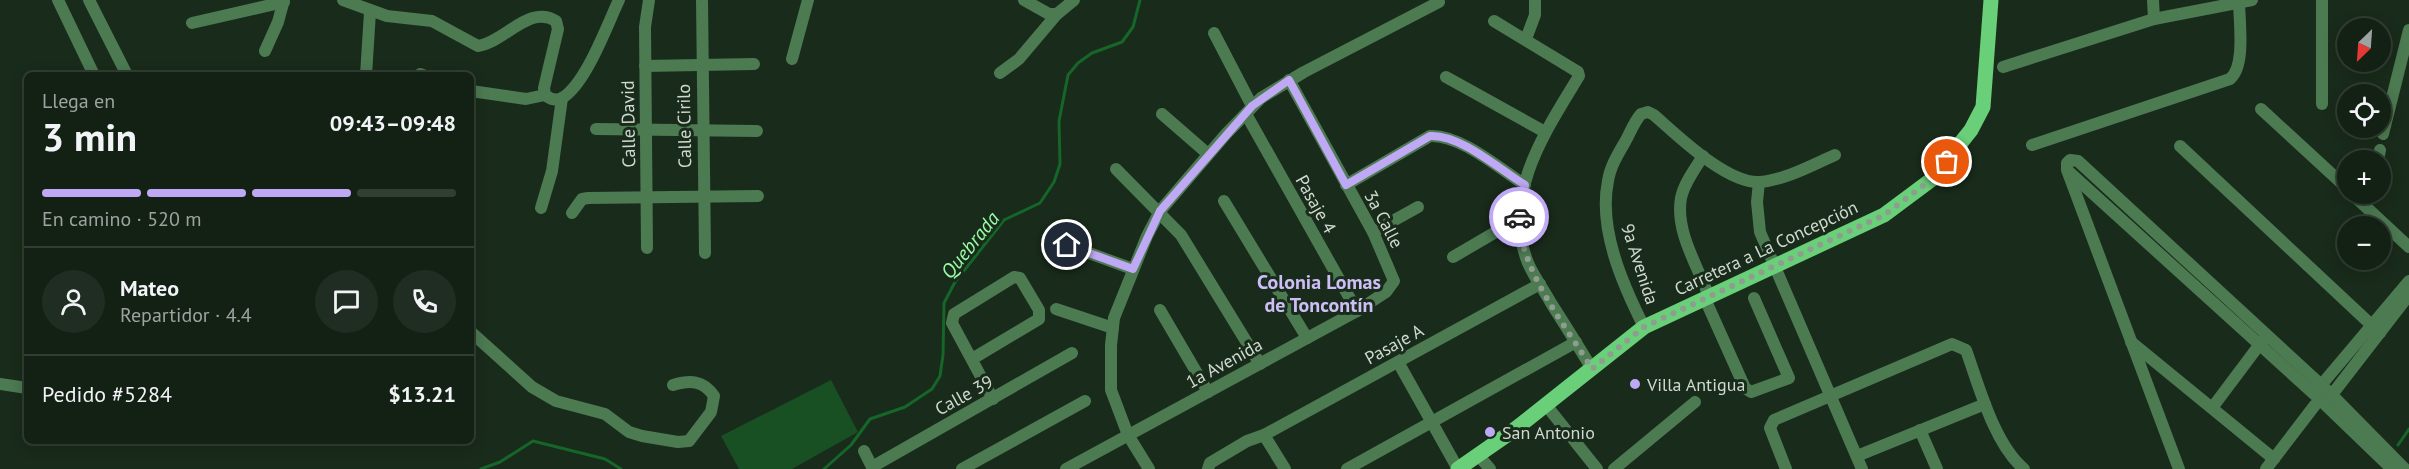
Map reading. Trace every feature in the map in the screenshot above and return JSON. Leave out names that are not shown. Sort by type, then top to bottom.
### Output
[{"type":"main road","name":"Carretera a La Concepción","points":[[1458,469],[1546,405],[1644,327],[1884,215],[1931,180],[1976,123],[1983,107],[1991,0]]},
{"type":"street","points":[[58,0],[93,72]]},
{"type":"street","points":[[89,0],[125,72]]},
{"type":"street","points":[[343,0],[370,12],[432,21],[478,46],[530,19],[542,15],[549,16],[556,21],[558,29],[544,88],[545,95]]},
{"type":"street","points":[[474,91],[526,99],[545,95],[555,100],[562,98],[580,78],[619,0]]},
{"type":"street","name":"Calle David","points":[[647,248],[645,27],[650,0]]},
{"type":"street","name":"Calle Cirilo","points":[[702,0],[705,253]]},
{"type":"street","points":[[792,59],[808,0]]},
{"type":"street","points":[[1024,0],[1049,14],[1057,14]]},
{"type":"street","points":[[1000,73],[1024,54],[1057,14],[1074,0]]},
{"type":"street","points":[[1526,39],[1536,15],[1535,0]]},
{"type":"street","points":[[2153,0],[2154,19]]},
{"type":"street","points":[[2322,0],[2322,104]]},
{"type":"street","points":[[192,23],[284,1],[279,22],[265,51]]},
{"type":"street","points":[[2003,68],[2154,19],[2243,1],[2240,64],[2236,74],[2230,79],[2032,145]]},
{"type":"street","points":[[1149,469],[1128,435],[1111,390],[1113,328],[1114,318],[1133,269],[1160,211],[1249,110],[1289,80],[1439,2]]},
{"type":"street","points":[[366,72],[370,12]]},
{"type":"street","points":[[1494,21],[1578,72],[1579,76],[1545,132],[1525,185],[1518,219],[1521,241],[1529,265],[1592,369]]},
{"type":"street","points":[[2391,102],[2409,30]]},
{"type":"street","name":"Pasaje 4","points":[[1214,33],[1249,110],[1357,311]]},
{"type":"street","points":[[645,66],[754,64]]},
{"type":"street","points":[[1446,78],[1545,132]]},
{"type":"street","name":"3a Calle","points":[[1289,80],[1373,231],[1394,281]]},
{"type":"street","points":[[541,208],[552,171],[562,98]]},
{"type":"street","points":[[2262,109],[2337,179]]},
{"type":"street","name":"9a Avenida","points":[[1644,327],[1617,262],[1607,226],[1605,201],[1608,179],[1637,118],[1644,113],[1654,116],[1703,156]]},
{"type":"street","points":[[1162,114],[1208,154]]},
{"type":"street","points":[[596,129],[757,131]]},
{"type":"street","points":[[1346,185],[1430,136],[1441,135],[1463,145],[1525,185]]},
{"type":"street","points":[[2180,146],[2375,328]]},
{"type":"street","points":[[1788,378],[1756,392],[1745,388],[1707,298],[1683,232],[1680,214],[1681,196],[1703,156],[1729,172],[1759,182],[1788,174],[1835,155]]},
{"type":"street","points":[[2179,469],[2067,170],[2070,160],[2078,161],[2392,469]]},
{"type":"street","points":[[1116,169],[1181,234],[1260,364]]},
{"type":"street","points":[[1759,182],[1757,219],[1862,469]]},
{"type":"street","points":[[572,213],[582,199],[758,196]]},
{"type":"street","points":[[1224,201],[1307,338]]},
{"type":"street","points":[[2363,204],[2409,248]]},
{"type":"street","points":[[2367,208],[2368,204]]},
{"type":"street","points":[[1373,231],[1418,207]]},
{"type":"street","points":[[1453,256],[1518,219]]},
{"type":"street","points":[[1067,245],[1133,269]]},
{"type":"street","points":[[972,359],[1039,319],[1041,315],[1024,283],[1014,278],[954,314],[952,323],[993,399]]},
{"type":"street","name":"1a Avenida","points":[[1066,469],[1357,311],[1386,292],[1394,281]]},
{"type":"street","points":[[2130,341],[2212,408],[2270,464],[2409,281]]},
{"type":"street","name":"Pasaje A","points":[[1209,469],[1210,463],[1247,441],[1264,435],[1540,284]]},
{"type":"street","points":[[2375,328],[2409,295]]},
{"type":"street","points":[[1754,298],[1794,391]]},
{"type":"street","points":[[1056,309],[1113,328]]},
{"type":"street","points":[[1160,310],[1208,392]]},
{"type":"street","points":[[474,335],[532,387],[556,401],[604,414],[629,432],[642,436],[678,442],[689,441],[711,412],[714,396],[709,388],[693,381],[673,385]]},
{"type":"street","points":[[2212,408],[2263,340]]},
{"type":"street","points":[[1347,469],[1576,342]]},
{"type":"street","points":[[1786,469],[1770,424],[1778,417],[1952,344],[1966,350],[1985,404],[2006,447],[2024,469]]},
{"type":"street","name":"Calle 39","points":[[873,468],[1072,353]]},
{"type":"street","points":[[1398,362],[1458,469]]},
{"type":"street","points":[[0,384],[24,388]]},
{"type":"street","points":[[2321,397],[2405,469]]},
{"type":"street","points":[[962,469],[1085,402]]},
{"type":"street","points":[[1614,469],[1695,402]]},
{"type":"street","points":[[1857,456],[1985,404]]},
{"type":"street","points":[[1546,405],[1597,469]]},
{"type":"street","points":[[1920,430],[1937,469]]},
{"type":"street","points":[[1264,435],[1285,469]]},
{"type":"street","points":[[864,451],[873,468]]},
{"type":"street","points":[[1478,455],[1490,469]]},
{"type":"green space","points":[[831,380],[858,432],[792,469],[739,469],[721,436]]},
{"type":"waterway","name":"Quebrada","points":[[824,469],[851,445],[870,419],[905,407],[932,389],[940,376],[943,355],[944,303],[955,282],[1004,220],[1040,203],[1054,182],[1060,164],[1059,121],[1068,75],[1078,63],[1092,53],[1122,42],[1133,27],[1140,0]]},
{"type":"waterway","points":[[2398,445],[2409,429]]},
{"type":"waterway","name":"Quebrada","points":[[481,469],[500,462],[533,441],[605,459],[621,469]]},
{"type":"way so far","points":[[1519,217],[1521,241],[1529,265],[1592,369],[1644,327],[1661,318],[1884,215],[1912,196],[1947,162]]},
{"type":"place","name":"Villa Antigua","points":[[1635,384]]},
{"type":"place","name":"San Antonio","points":[[1490,432]]},
{"type":"district","name":"Colonia Lomas de Toncontín","points":[[1319,294]]},
{"type":"route","points":[[1067,245],[1133,269],[1160,211],[1252,106],[1289,80],[1346,185],[1430,136],[1441,135],[1463,145],[1525,185],[1519,217]]}]
